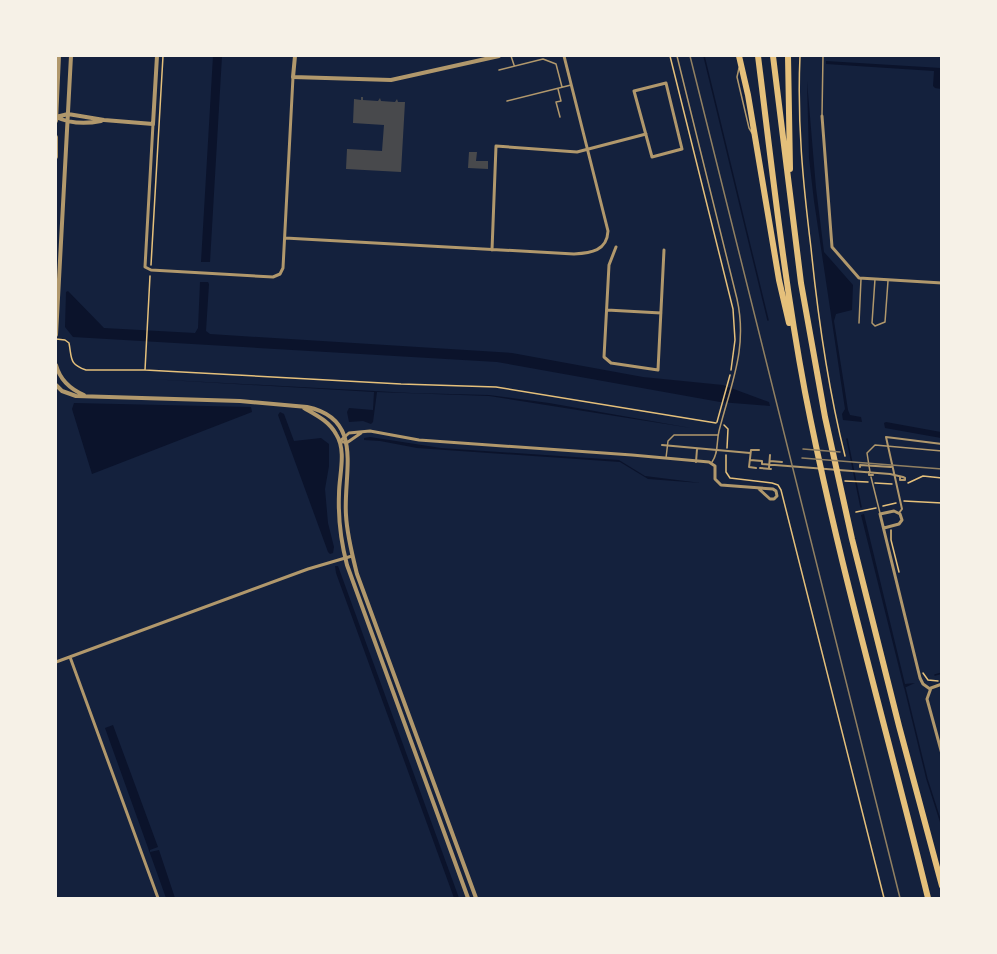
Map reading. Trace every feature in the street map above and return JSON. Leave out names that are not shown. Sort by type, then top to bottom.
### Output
[{"type":"highway","points":[[739,56],[778,280],[806,394],[827,494],[928,898]]},
{"type":"highway","points":[[758,56],[780,244],[806,394]]},
{"type":"highway","points":[[773,56],[810,338],[841,492],[901,736],[942,886]]},
{"type":"highway","points":[[788,56],[791,206]]},
{"type":"street","points":[[56,119],[59,56]]},
{"type":"street","points":[[56,337],[70,56]]},
{"type":"street","points":[[157,56],[144,263],[147,269],[273,277],[280,274],[283,268],[295,56]]},
{"type":"street","points":[[293,77],[391,80],[498,56]]},
{"type":"street","points":[[285,238],[574,254],[591,252],[603,247],[608,231],[564,56]]},
{"type":"street","points":[[666,83],[682,149],[652,157],[646,134],[634,91],[666,83]]},
{"type":"street","points":[[56,119],[68,114],[153,124]]},
{"type":"street","points":[[822,116],[832,247],[861,278],[942,283]]},
{"type":"street","points":[[56,119],[91,123],[104,120]]},
{"type":"street","points":[[492,250],[496,146],[577,152],[646,134]]},
{"type":"street","points":[[56,137],[56,157]]},
{"type":"street","points":[[616,247],[609,265],[606,360],[611,363],[658,370],[664,250]]},
{"type":"street","points":[[607,310],[661,313]]},
{"type":"street","points":[[56,364],[61,378],[71,388],[86,396]]},
{"type":"street","points":[[56,385],[76,396],[240,400],[317,409],[330,416],[340,426],[348,442],[346,514],[352,556],[388,664],[476,898]]},
{"type":"street","points":[[303,407],[325,420],[340,441],[342,454],[339,514],[345,557],[468,898]]},
{"type":"street","points":[[340,441],[344,435],[357,431],[374,432],[419,440],[632,454],[711,463],[715,468],[716,480],[721,485],[774,489],[777,496],[770,499],[759,489]]},
{"type":"street","points":[[340,441],[348,442],[363,432]]},
{"type":"street","points":[[884,528],[900,523],[902,519],[900,513],[902,509],[893,477],[886,437],[942,444]]},
{"type":"street","points":[[662,445],[727,452],[750,453],[751,450],[759,450]]},
{"type":"street","points":[[696,462],[697,448]]},
{"type":"street","points":[[750,453],[750,467],[757,468],[770,469],[770,455]]},
{"type":"street","points":[[782,464],[783,456]]},
{"type":"street","points":[[750,460],[762,461],[762,464],[782,464]]},
{"type":"street","points":[[757,461],[757,468]]},
{"type":"street","points":[[770,461],[788,466],[890,474],[903,477],[905,480],[893,477]]},
{"type":"street","points":[[786,470],[788,466]]},
{"type":"street","points":[[860,467],[892,467]]},
{"type":"street","points":[[820,479],[821,469]]},
{"type":"street","points":[[869,472],[869,475],[873,475]]},
{"type":"street","points":[[900,513],[894,511],[880,514],[920,679],[930,689]]},
{"type":"street","points":[[56,662],[352,556]]},
{"type":"street","points":[[70,657],[158,898]]},
{"type":"street","points":[[940,684],[930,689],[927,700],[942,754]]},
{"type":"lane","points":[[511,56],[514,66]]},
{"type":"lane","points":[[677,56],[740,309],[741,345],[718,435],[717,451],[711,463]]},
{"type":"lane","points":[[822,56],[822,116]]},
{"type":"lane","points":[[500,70],[543,59],[556,64],[562,87]]},
{"type":"lane","points":[[507,101],[571,85]]},
{"type":"lane","points":[[558,88],[561,101],[556,102],[560,117]]},
{"type":"lane","points":[[859,323],[861,278]]},
{"type":"lane","points":[[875,279],[872,323],[875,326],[885,322],[888,280]]},
{"type":"lane","points":[[666,459],[670,438],[678,434],[718,435]]},
{"type":"lane","points":[[880,514],[867,456],[869,449],[876,445],[887,445],[942,451]]},
{"type":"path","points":[[145,370],[163,56]]},
{"type":"path","points":[[56,337],[69,343],[71,358],[78,367],[86,370],[145,370],[496,387],[716,423],[728,385],[735,350],[734,314],[670,56]]},
{"type":"path","points":[[800,56],[799,131],[804,195],[825,357],[844,456]]},
{"type":"path","points":[[727,427],[726,472],[730,478],[772,483],[779,486],[782,491],[884,898]]},
{"type":"path","points":[[904,484],[923,476],[942,478]]},
{"type":"path","points":[[841,480],[897,484]]},
{"type":"path","points":[[890,526],[899,573]]},
{"type":"path","points":[[923,673],[928,680],[938,680],[940,684]]},
{"type":"water","points":[[213,56],[222,56],[210,262],[201,262]]},
{"type":"water","points":[[826,61],[941,68],[941,89],[933,86],[934,71],[826,64]]},
{"type":"water","points":[[807,81],[824,252],[853,285],[852,310],[836,314],[834,321],[848,410],[850,415],[861,417],[862,422],[843,420],[842,414],[845,409],[809,158]]},
{"type":"water","points":[[200,282],[209,284],[206,331],[210,334],[512,353],[643,377],[723,385],[769,402],[770,406],[720,402],[497,362],[73,337],[65,327],[66,292],[68,291],[104,328],[195,333],[198,328]]},
{"type":"water","points":[[150,379],[489,395],[691,428],[489,396],[377,392],[371,424],[363,421],[349,422],[347,412],[349,408],[373,410],[374,392]]},
{"type":"water","points":[[74,403],[251,407],[252,412],[92,474],[72,409]]},
{"type":"water","points":[[280,412],[284,414],[294,441],[321,438],[329,444],[329,466],[325,489],[333,553],[328,552],[278,415]]},
{"type":"water","points":[[884,423],[941,432],[941,438],[885,428]]},
{"type":"water","points":[[370,437],[441,448],[619,460],[645,476],[701,483],[648,479],[620,462],[417,448],[364,440]]},
{"type":"water","points":[[864,514],[905,684],[915,683],[904,688],[861,515]]},
{"type":"water","points":[[335,566],[338,566],[459,898],[454,898]]},
{"type":"water","points":[[113,725],[158,847],[150,852],[159,850],[175,898],[166,898],[105,728]]},
{"type":"building","points":[[361,97],[363,100],[378,101],[380,98],[381,101],[395,102],[397,99],[398,102],[405,102],[401,172],[346,169],[347,149],[382,151],[384,125],[353,123],[354,99],[361,100]]},
{"type":"building","points":[[469,152],[477,152],[476,161],[488,161],[488,169],[468,168]]},
{"type":"waterway","points":[[704,56],[768,320]]},
{"type":"waterway","points":[[847,439],[861,507]]},
{"type":"waterway","points":[[935,675],[942,673]]},
{"type":"waterway","points":[[905,688],[927,779],[942,826]]},
{"type":"tram line","points":[[803,449],[840,452]]},
{"type":"tram line","points":[[802,458],[942,469]]},
{"type":"railway","points":[[690,56],[900,898]]}]
